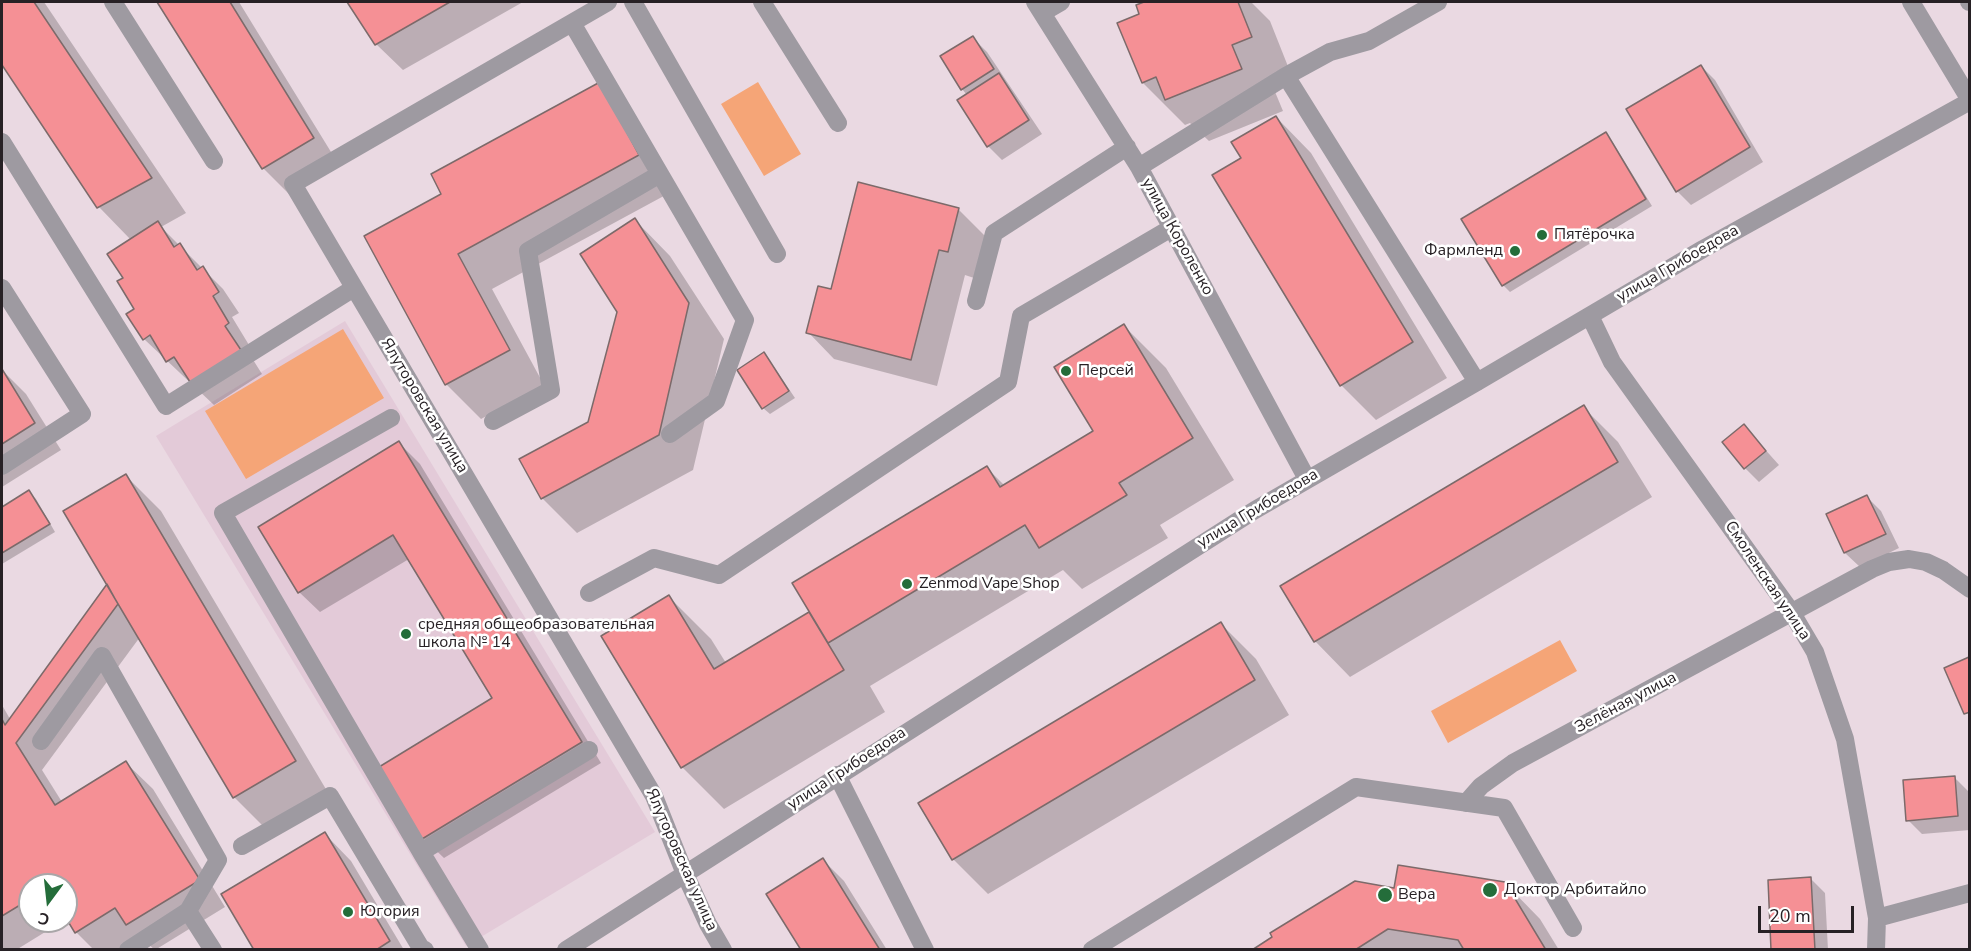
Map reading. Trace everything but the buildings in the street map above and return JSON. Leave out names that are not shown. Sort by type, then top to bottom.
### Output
[{"type":"street","points":[[113,2],[214,161]]},
{"type":"street","name":"Ялуторовская улица","points":[[608,2],[293,184],[654,796],[685,873],[708,924],[723,950]]},
{"type":"street","points":[[633,2],[777,254]]},
{"type":"street","points":[[762,2],[838,123]]},
{"type":"street","points":[[1039,7],[1061,2]]},
{"type":"street","points":[[1139,167],[1286,76],[1330,52],[1369,41],[1438,2]]},
{"type":"street","points":[[1911,2],[1970,100]]},
{"type":"street","name":"улица Короленко","points":[[1039,7],[1139,167],[1307,479]]},
{"type":"street","points":[[572,23],[745,321],[716,401],[670,434]]},
{"type":"street","points":[[1286,76],[1478,382]]},
{"type":"street","name":"улица Грибоедова","points":[[566,950],[837,775],[1307,479],[1478,382],[1702,249],[1970,100]]},
{"type":"street","points":[[2,142],[166,406],[354,288]]},
{"type":"street","points":[[976,301],[994,233],[1126,147]]},
{"type":"street","points":[[493,421],[551,390],[528,251],[660,174]]},
{"type":"street","points":[[589,593],[654,558],[719,575],[1008,382],[1021,316],[1173,227]]},
{"type":"street","points":[[2,288],[82,414],[2,466]]},
{"type":"street","name":"Смоленская улица","points":[[1590,316],[1612,362],[1792,613],[1815,652],[1845,739],[1877,918],[1876,950]]},
{"type":"street","points":[[391,418],[223,513],[480,950]]},
{"type":"street","name":"Зелёная улица","points":[[1466,803],[1481,786],[1513,763],[1872,569],[1889,562],[1909,559],[1926,562],[1970,588]]},
{"type":"street","points":[[41,741],[102,657],[218,860],[188,911],[129,950]]},
{"type":"street","points":[[421,852],[589,750]]},
{"type":"street","points":[[837,775],[925,950]]},
{"type":"street","points":[[1092,950],[1356,787],[1504,808],[1573,928]]},
{"type":"street","points":[[242,846],[330,796],[425,950]]},
{"type":"street","points":[[1877,918],[1970,893]]},
{"type":"street","points":[[188,911],[213,950]]},
{"type":"shaded area","points":[[758,82],[801,154],[764,176],[721,104]]},
{"type":"shaded area","name":"средняя общеобразовательная школа № 14","points":[[345,321],[655,832],[466,946],[156,436]]},
{"type":"shaded area","points":[[343,329],[384,398],[246,479],[205,411]]},
{"type":"shaded area","points":[[1560,640],[1577,671],[1448,743],[1431,711]]},
{"type":"place","name":"Пятёрочка","points":[[1542,235]]},
{"type":"place","name":"Фармленд","points":[[1515,251]]},
{"type":"place","name":"Персей","points":[[1066,371]]},
{"type":"place","name":"Zenmod Vape Shop","points":[[907,584]]},
{"type":"place","name":"средняя общеобразовательная школа № 14","points":[[406,634]]},
{"type":"place","name":"Доктор Арбитайло","points":[[1490,890]]},
{"type":"place","name":"Вера","points":[[1385,895]]},
{"type":"place","name":"Югория","points":[[348,912]]}]
